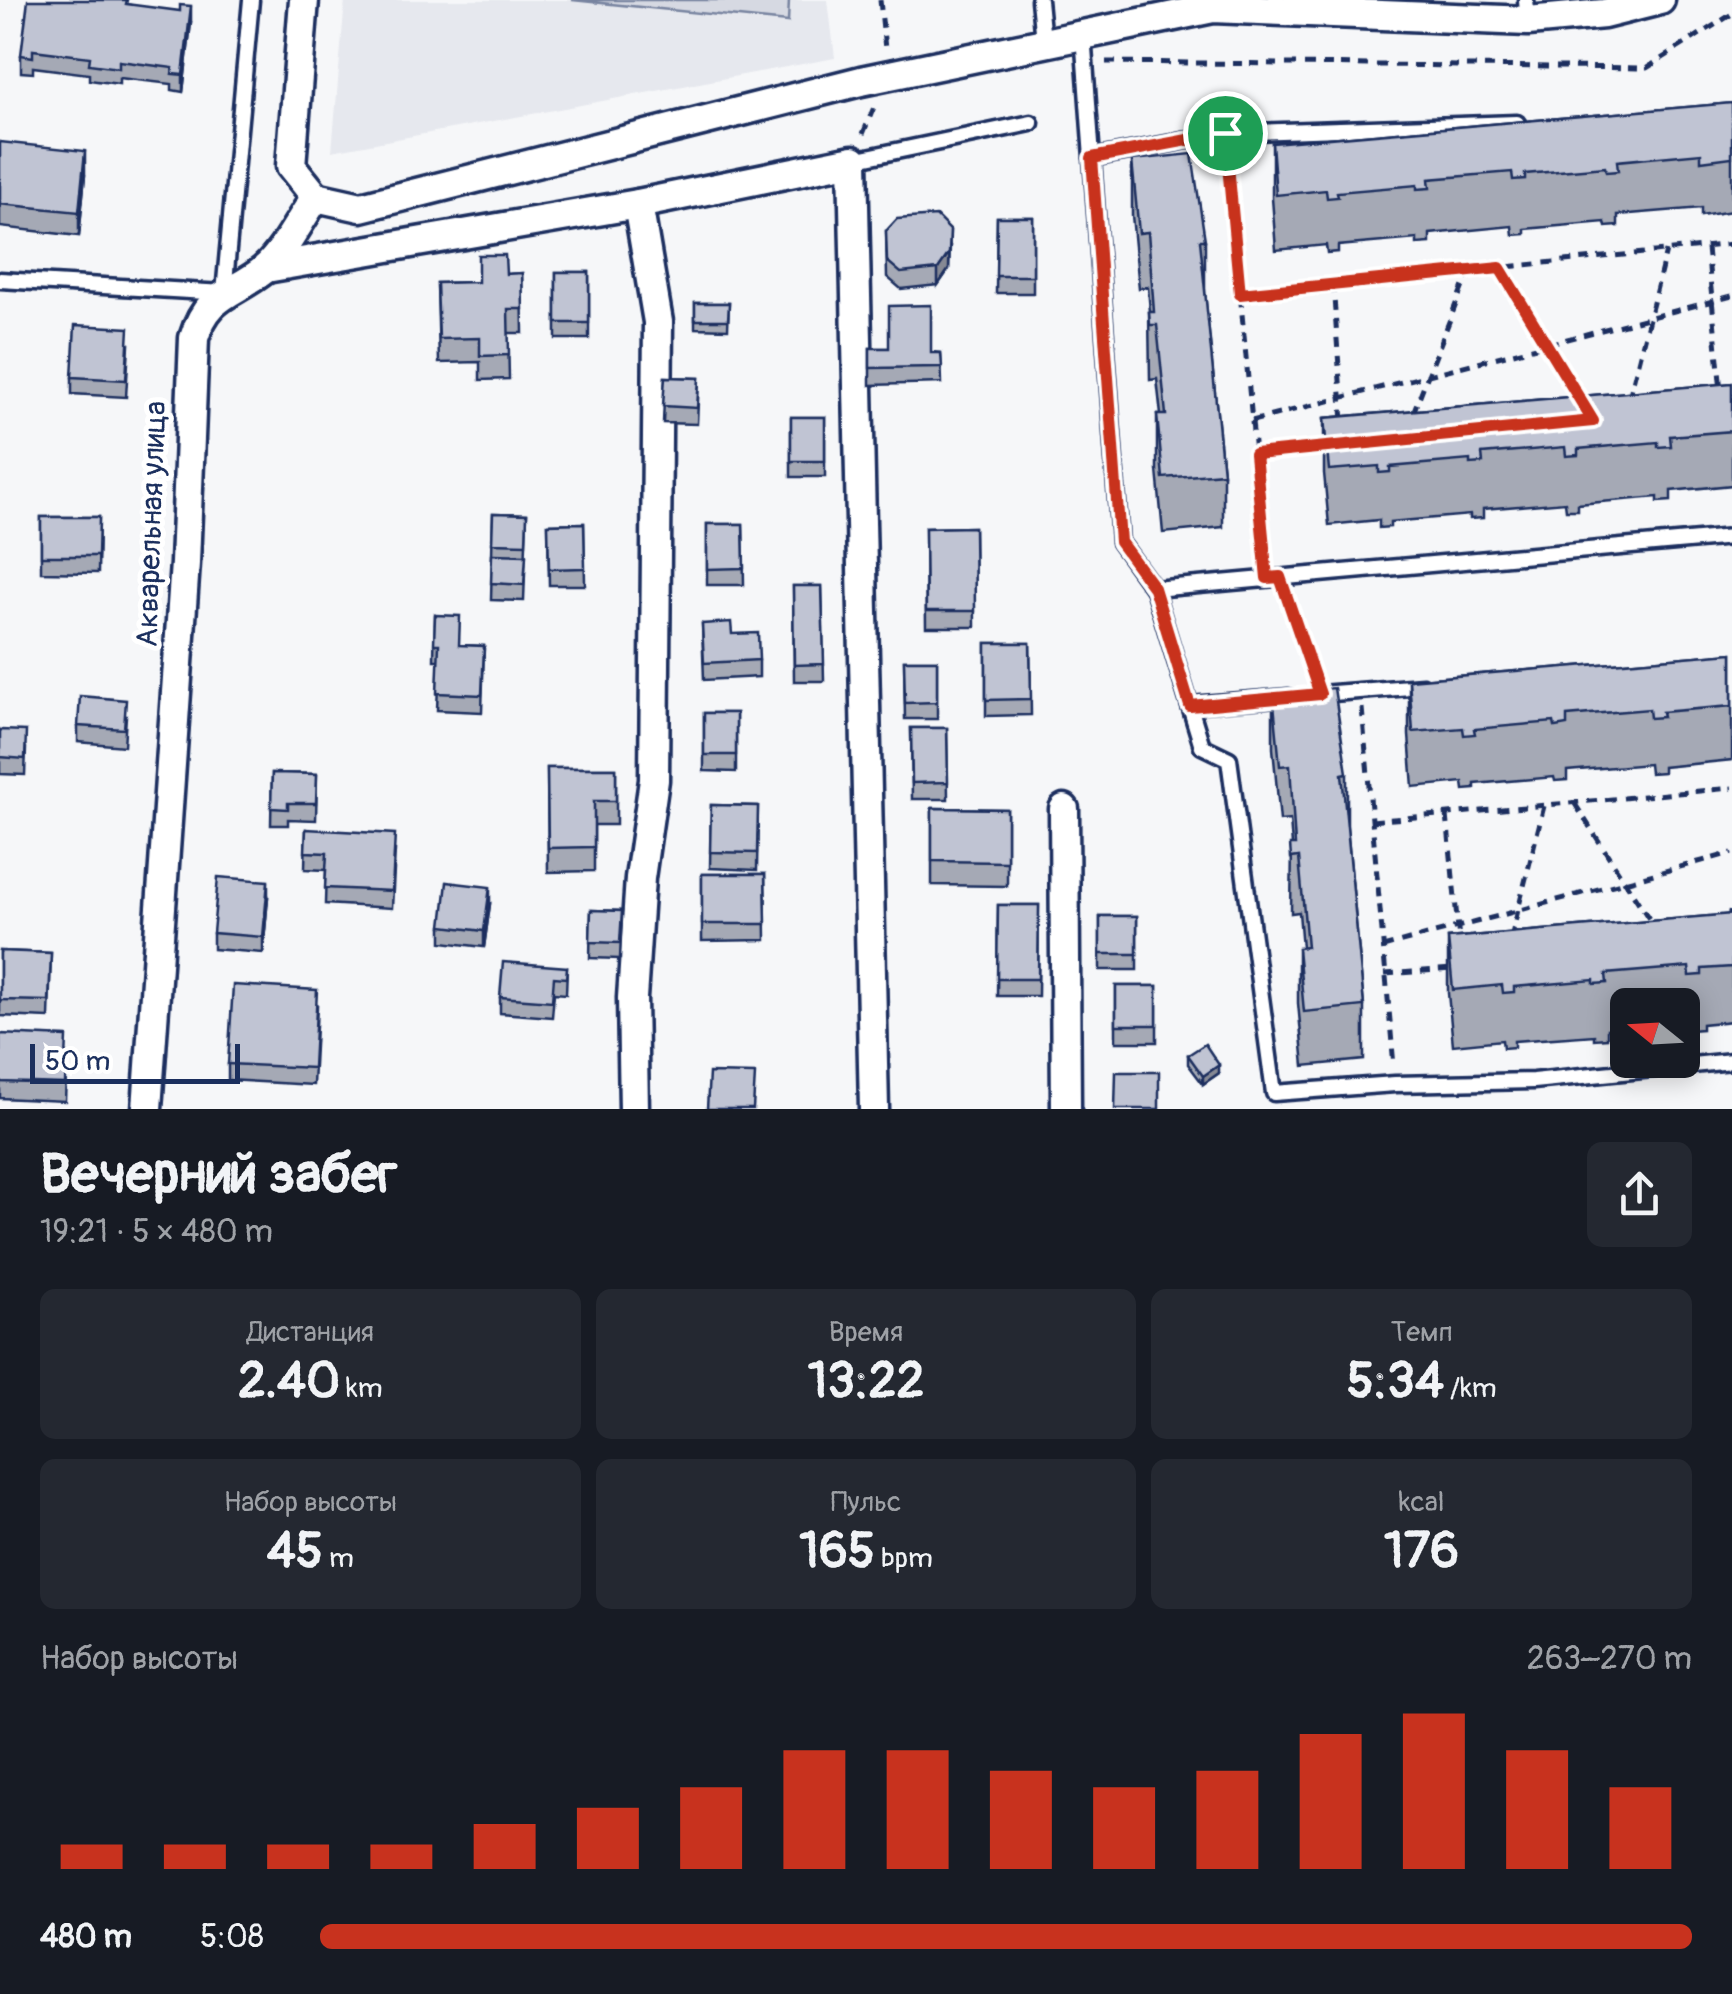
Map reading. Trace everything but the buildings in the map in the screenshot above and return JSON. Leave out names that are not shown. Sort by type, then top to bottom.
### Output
[{"type":"street","points":[[304,0],[291,166],[316,197],[360,208],[887,75],[1213,8],[1604,14],[1660,0]]},
{"type":"street","points":[[266,268],[638,204],[853,160],[874,1109]]},
{"type":"street","name":"Акварельная улица","points":[[147,1109],[186,563],[190,377],[200,316],[224,293],[266,268],[316,197]]},
{"type":"street","points":[[634,1109],[632,998],[640,878],[654,780],[658,322],[638,204]]},
{"type":"street","points":[[1064,808],[1066,1109]]},
{"type":"lane","points":[[0,280],[224,293],[251,0]]},
{"type":"lane","points":[[1038,0],[1043,41]]},
{"type":"lane","points":[[1083,33],[1120,542],[1154,588],[1202,746],[1229,759],[1274,1093],[1395,1084],[1532,1082],[1732,1061]]},
{"type":"lane","points":[[1092,158],[1225,133],[1534,122]]},
{"type":"lane","points":[[853,160],[1030,123]]},
{"type":"lane","points":[[1154,588],[1732,537]]},
{"type":"lane","points":[[1190,706],[1438,684]]},
{"type":"path","points":[[853,160],[887,75],[880,0]]},
{"type":"path","points":[[1085,62],[1647,68],[1732,14]]},
{"type":"path","points":[[1225,133],[1255,454],[1274,578],[1320,694]]},
{"type":"path","points":[[1240,294],[1732,244]]},
{"type":"path","points":[[1707,247],[1722,409]]},
{"type":"path","points":[[1628,402],[1666,251]]},
{"type":"path","points":[[1500,268],[1584,406]]},
{"type":"path","points":[[1409,423],[1469,271]]},
{"type":"path","points":[[1333,284],[1344,429]]},
{"type":"path","points":[[1252,421],[1732,296]]},
{"type":"path","points":[[1255,454],[1345,445]]},
{"type":"path","points":[[1360,691],[1395,1084]]},
{"type":"path","points":[[1372,822],[1732,788]]},
{"type":"path","points":[[1574,803],[1662,939]]},
{"type":"path","points":[[1508,947],[1544,806]]},
{"type":"path","points":[[1447,814],[1460,954]]},
{"type":"path","points":[[1383,947],[1732,853]]},
{"type":"path","points":[[1724,934],[1732,904]]},
{"type":"path","points":[[1385,974],[1462,968]]},
{"type":"shaded area","points":[[345,0],[828,0],[835,58],[332,151]]},
{"type":"shaded area","points":[[572,0],[789,0],[788,22]]},
{"type":"route","points":[[1225,133],[1240,294],[1500,268],[1593,421],[1255,454],[1267,578],[1280,577],[1320,694],[1190,706],[1154,588],[1120,542],[1092,158],[1225,133]]}]
